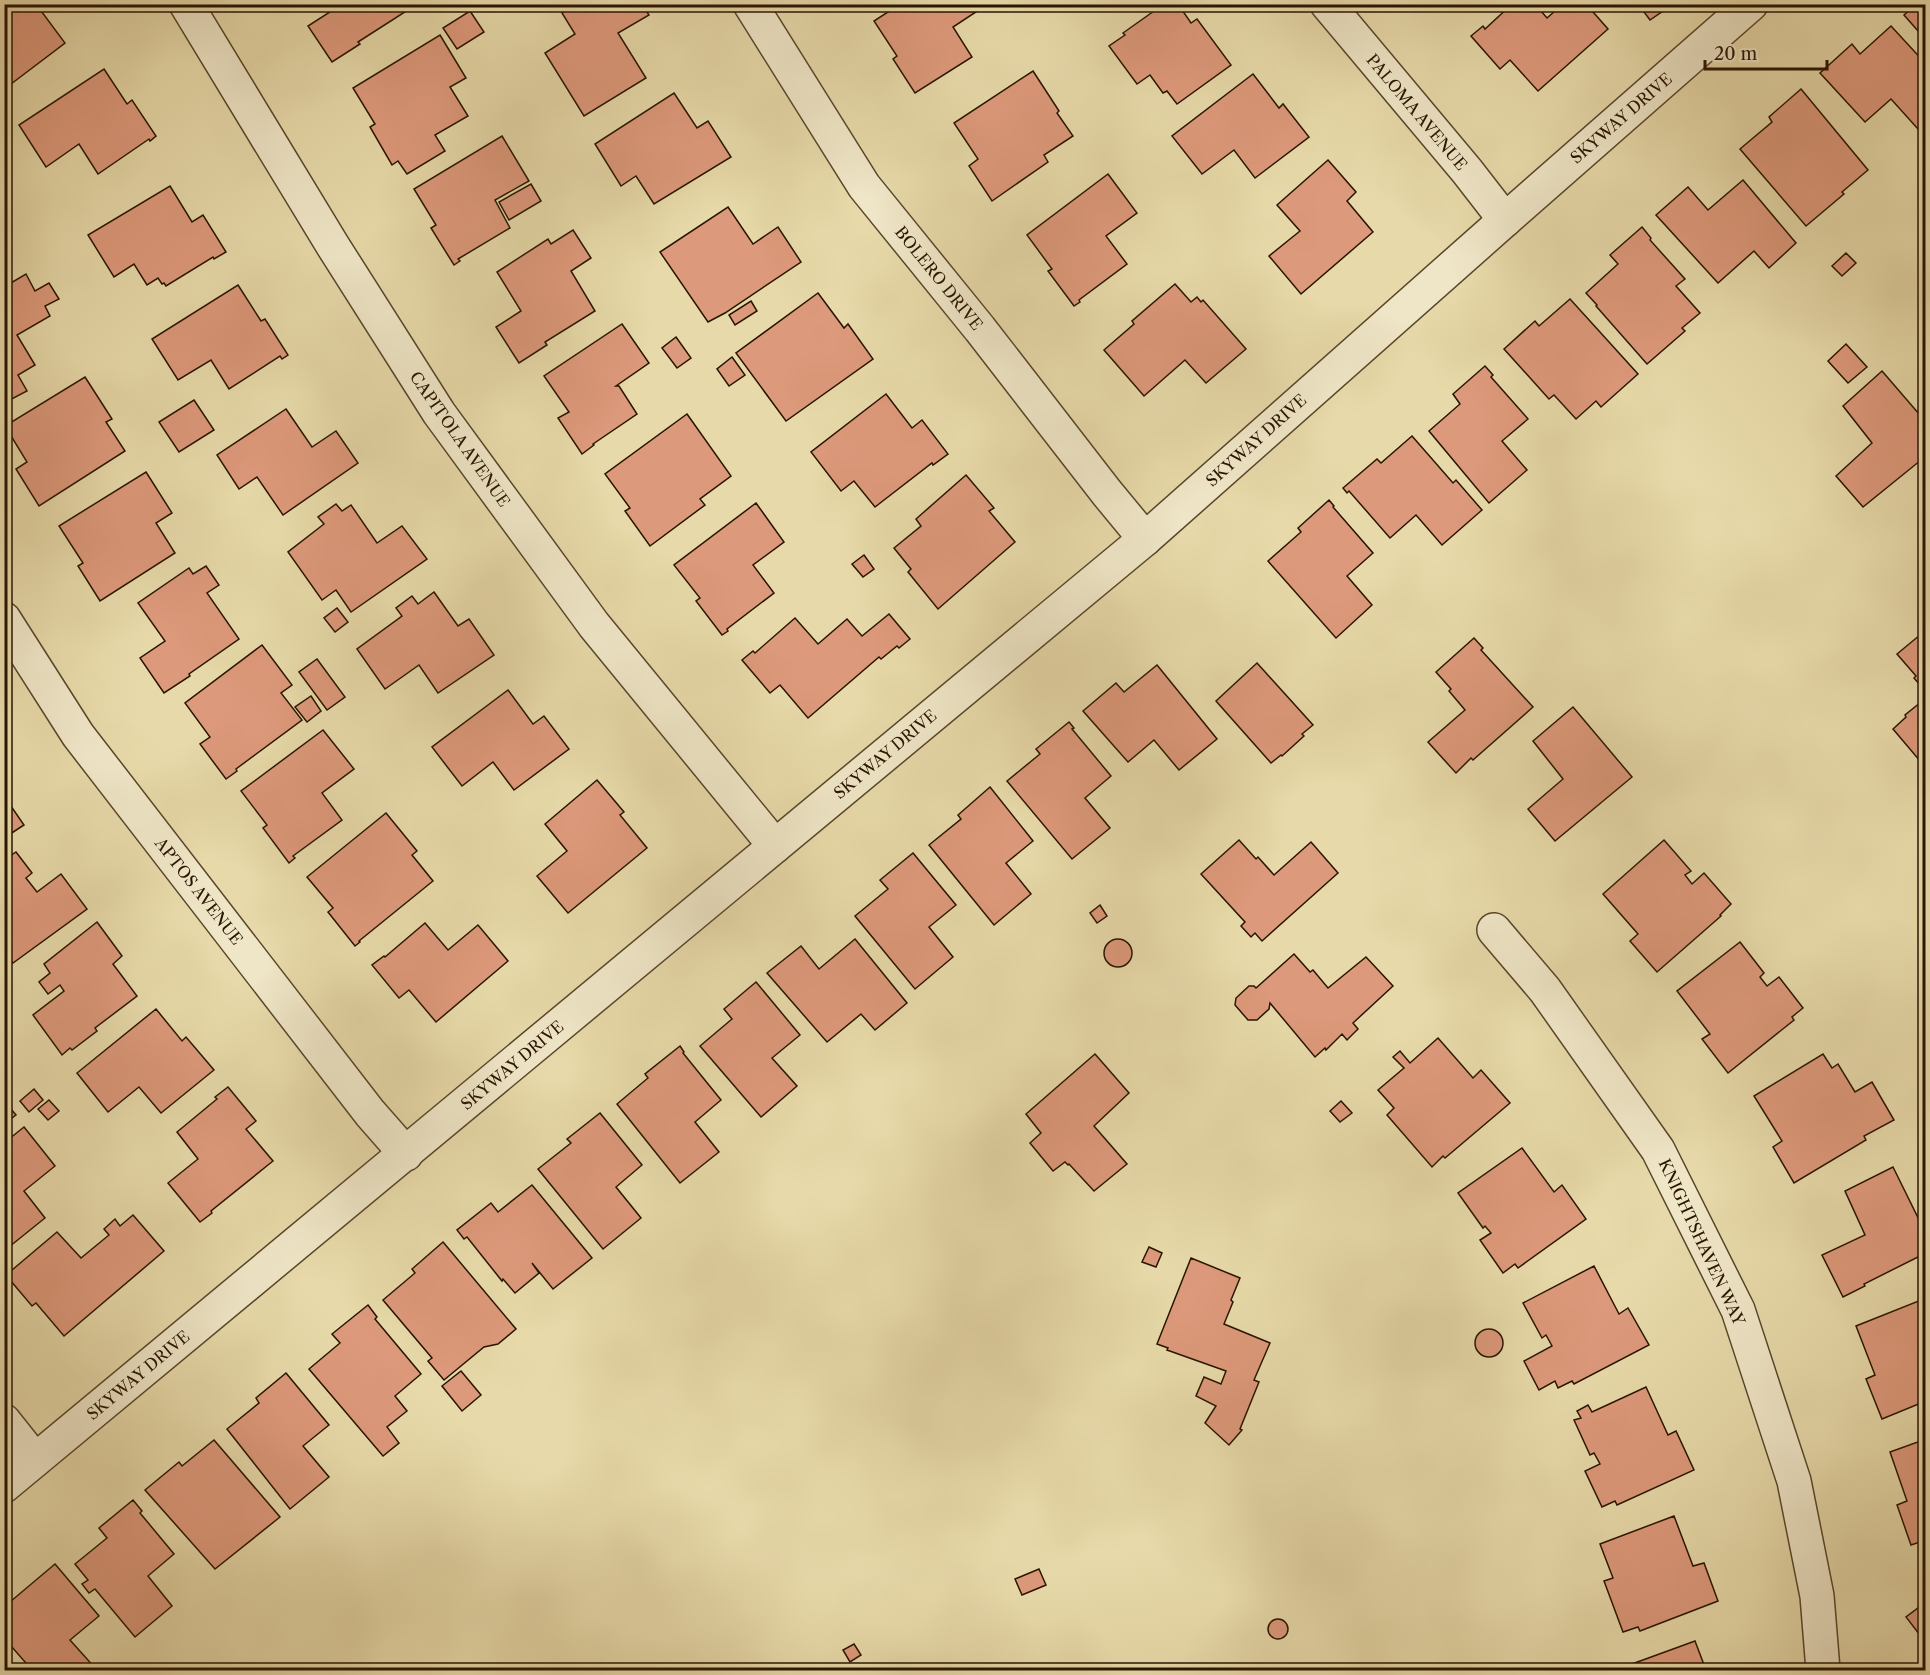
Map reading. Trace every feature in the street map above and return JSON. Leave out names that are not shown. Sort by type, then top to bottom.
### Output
[{"type":"street","name":"CAPITOLA AVENUE","points":[[186,4],[333,246],[439,413],[594,625],[774,846]]},
{"type":"street","name":"BOLERO DRIVE","points":[[750,4],[864,186],[1145,539]]},
{"type":"street","name":"PALOMA AVENUE","points":[[1327,4],[1467,171],[1504,220]]},
{"type":"street","name":"SKYWAY DRIVE","points":[[4,1486],[1145,539],[1751,4]]},
{"type":"street","name":"APTOS AVENUE","points":[[4,619],[78,735],[370,1113],[406,1154]]},
{"type":"street","name":"KNIGHTSHAVEN WAY","points":[[1494,930],[1545,990],[1658,1150],[1738,1310],[1794,1482],[1817,1596],[1823,1671]]},
{"type":"street","points":[[4,1420],[35,1460]]},
{"type":"building","points":[[4,4],[36,4],[65,43],[11,84],[4,75]]},
{"type":"building","points":[[330,4],[412,4],[407,8],[408,10],[358,42],[360,44],[332,62],[308,26],[333,10]]},
{"type":"building","points":[[575,4],[642,4],[649,15],[618,33],[646,78],[584,116],[545,53],[575,34],[562,13]]},
{"type":"building","points":[[900,4],[984,4],[985,6],[953,27],[972,57],[915,93],[893,59],[897,56],[874,21]]},
{"type":"building","points":[[1164,4],[1178,4],[1191,23],[1197,19],[1231,65],[1177,104],[1167,91],[1163,93],[1150,75],[1137,84],[1109,46],[1125,35],[1123,33]]},
{"type":"building","points":[[1512,4],[1535,4],[1547,18],[1563,4],[1586,4],[1608,29],[1538,91],[1510,60],[1500,69],[1471,36],[1483,26],[1485,29]]},
{"type":"building","points":[[1654,4],[1658,4],[1663,11],[1650,20],[1644,12]]},
{"type":"building","points":[[1916,4],[1926,4],[1926,40],[1904,15]]},
{"type":"building","points":[[470,11],[484,32],[457,49],[443,28]]},
{"type":"building","points":[[1891,26],[1926,64],[1926,122],[1918,129],[1891,99],[1865,122],[1820,73],[1852,44],[1860,54]]},
{"type":"building","points":[[440,35],[466,78],[450,87],[468,116],[435,135],[445,151],[407,174],[398,161],[392,165],[370,127],[375,124],[353,88]]},
{"type":"building","points":[[104,69],[127,104],[132,100],[156,136],[98,174],[79,144],[46,167],[19,125]]},
{"type":"building","points":[[1033,71],[1073,136],[1044,155],[1048,162],[992,201],[969,166],[978,159],[954,123]]},
{"type":"building","points":[[1253,74],[1279,108],[1283,104],[1309,137],[1255,178],[1234,150],[1202,174],[1172,136]]},
{"type":"building","points":[[1801,89],[1868,170],[1806,226],[1740,149],[1772,122],[1769,117]]},
{"type":"building","points":[[674,93],[697,128],[708,121],[731,157],[654,204],[636,176],[621,186],[595,144]]},
{"type":"building","points":[[502,136],[529,181],[495,200],[510,228],[458,259],[460,261],[454,265],[431,228],[436,225],[414,189]]},
{"type":"building","points":[[1328,160],[1356,192],[1347,201],[1373,232],[1301,294],[1269,256],[1300,231],[1277,205]]},
{"type":"building","points":[[1108,174],[1137,213],[1106,236],[1127,264],[1074,306],[1048,271],[1052,269],[1027,235]]},
{"type":"building","points":[[1743,180],[1796,243],[1769,268],[1754,251],[1718,283],[1656,215],[1688,187],[1708,210]]},
{"type":"building","points":[[531,184],[541,201],[509,220],[499,202]]},
{"type":"building","points":[[170,186],[192,222],[203,215],[226,252],[214,259],[213,257],[166,286],[158,278],[147,285],[134,264],[114,277],[88,235]]},
{"type":"building","points":[[728,207],[753,244],[778,227],[801,262],[708,322],[660,252]]},
{"type":"building","points":[[1642,227],[1651,238],[1650,240],[1685,279],[1676,286],[1700,313],[1682,328],[1685,331],[1647,364],[1586,293],[1618,264],[1610,255]]},
{"type":"building","points":[[573,230],[591,258],[571,271],[595,311],[545,342],[547,345],[519,363],[496,327],[521,311],[497,272],[548,239],[551,244]]},
{"type":"building","points":[[1846,253],[1856,263],[1842,276],[1832,266]]},
{"type":"building","points":[[26,274],[35,291],[49,283],[59,299],[45,306],[50,316],[17,335],[35,365],[18,375],[27,391],[4,403],[4,287]]},
{"type":"building","points":[[1175,284],[1191,302],[1197,297],[1201,302],[1203,300],[1246,349],[1206,383],[1185,360],[1144,396],[1104,350],[1134,324],[1132,321]]},
{"type":"building","points":[[238,285],[261,321],[265,319],[288,355],[282,359],[280,356],[229,389],[211,360],[178,380],[152,339]]},
{"type":"building","points":[[818,293],[844,328],[848,324],[873,359],[786,421],[736,353]]},
{"type":"building","points":[[1570,299],[1638,374],[1601,407],[1596,401],[1576,419],[1554,395],[1549,399],[1504,349],[1535,321],[1539,326]]},
{"type":"building","points":[[751,301],[757,311],[735,325],[729,315]]},
{"type":"building","points":[[622,324],[649,363],[616,386],[619,386],[637,414],[582,454],[558,418],[569,412],[544,376]]},
{"type":"building","points":[[676,337],[691,358],[677,368],[662,348]]},
{"type":"building","points":[[1846,344],[1867,367],[1848,383],[1828,361]]},
{"type":"building","points":[[732,357],[745,375],[729,386],[717,369]]},
{"type":"building","points":[[1485,366],[1493,375],[1491,377],[1528,419],[1502,441],[1527,470],[1489,503],[1429,431],[1460,404],[1453,394]]},
{"type":"building","points":[[1882,371],[1926,422],[1926,456],[1863,507],[1836,476],[1872,443],[1843,406]]},
{"type":"building","points":[[85,377],[112,419],[106,422],[125,451],[39,506],[16,469],[27,462],[5,426]]},
{"type":"building","points":[[886,394],[912,428],[922,420],[948,454],[933,465],[932,463],[875,507],[854,481],[841,491],[811,452]]},
{"type":"building","points":[[194,400],[214,430],[179,452],[159,422]]},
{"type":"building","points":[[286,409],[312,447],[336,431],[358,463],[283,515],[257,477],[239,489],[217,455]]},
{"type":"building","points":[[687,414],[731,476],[700,499],[705,505],[650,546],[625,511],[630,508],[605,474]]},
{"type":"building","points":[[1412,436],[1453,483],[1456,480],[1482,510],[1442,545],[1416,515],[1390,538],[1349,491],[1347,493],[1343,488],[1377,459],[1381,463]]},
{"type":"building","points":[[146,472],[172,513],[156,523],[175,553],[100,601],[78,566],[83,563],[59,526]]},
{"type":"building","points":[[966,475],[994,508],[989,511],[1015,542],[938,609],[908,572],[911,569],[894,548],[921,526],[916,519]]},
{"type":"building","points":[[1329,500],[1373,553],[1347,576],[1372,605],[1336,638],[1268,561],[1301,532],[1298,528]]},
{"type":"building","points":[[756,503],[784,542],[753,565],[774,593],[722,635],[696,601],[700,598],[674,565]]},
{"type":"building","points":[[336,504],[342,511],[351,505],[377,543],[402,526],[427,559],[351,612],[336,590],[322,600],[288,552],[324,524],[318,517]]},
{"type":"building","points":[[864,555],[874,569],[863,577],[852,564]]},
{"type":"building","points":[[206,566],[219,585],[207,593],[239,639],[164,693],[140,658],[165,641],[138,603],[189,568],[193,574]]},
{"type":"building","points":[[434,592],[458,626],[469,619],[494,655],[438,693],[419,665],[385,689],[357,649],[402,616],[396,608],[412,596],[418,604]]},
{"type":"building","points":[[337,608],[348,622],[335,632],[324,618]]},
{"type":"building","points":[[889,614],[910,639],[881,659],[879,657],[808,718],[780,685],[770,693],[742,660],[753,651],[755,653],[795,618],[818,644],[847,619],[862,636]]},
{"type":"building","points":[[1926,630],[1926,692],[1897,654]]},
{"type":"building","points":[[1474,638],[1483,648],[1481,650],[1533,707],[1456,773],[1428,742],[1465,710],[1436,672]]},
{"type":"building","points":[[262,645],[292,685],[281,693],[302,720],[226,779],[200,744],[210,737],[185,703]]},
{"type":"building","points":[[317,659],[345,697],[327,710],[299,672]]},
{"type":"building","points":[[1257,663],[1313,725],[1282,756],[1271,763],[1216,701]]},
{"type":"building","points":[[1157,665],[1217,739],[1179,770],[1154,740],[1128,762],[1083,711],[1116,683],[1124,692]]},
{"type":"building","points":[[508,690],[533,724],[544,716],[569,749],[514,790],[493,762],[462,786],[432,747]]},
{"type":"building","points":[[311,696],[321,711],[307,722],[295,707]]},
{"type":"building","points":[[1926,698],[1926,768],[1893,729],[1906,717],[1905,715]]},
{"type":"building","points":[[1573,707],[1632,777],[1555,841],[1528,809],[1563,779],[1533,741]]},
{"type":"building","points":[[1069,722],[1074,728],[1072,729],[1111,776],[1085,798],[1110,828],[1072,859],[1007,781],[1040,754],[1036,749]]},
{"type":"building","points":[[323,730],[354,769],[322,793],[342,820],[293,856],[295,858],[289,863],[263,828],[267,825],[241,791]]},
{"type":"building","points":[[597,780],[624,812],[620,815],[647,848],[568,913],[537,876],[567,851],[545,824]]},
{"type":"building","points":[[990,787],[1033,841],[1006,863],[1031,894],[994,925],[929,845],[961,819],[958,815]]},
{"type":"building","points":[[4,796],[24,825],[4,838]]},
{"type":"building","points":[[386,813],[417,851],[412,855],[433,881],[355,946],[328,912],[333,908],[307,877]]},
{"type":"building","points":[[1239,840],[1274,875],[1311,842],[1338,873],[1262,941],[1255,933],[1251,937],[1241,926],[1245,922],[1201,874]]},
{"type":"building","points":[[1664,840],[1691,871],[1685,875],[1692,884],[1704,873],[1731,904],[1721,916],[1657,972],[1630,941],[1638,934],[1603,894]]},
{"type":"building","points":[[16,852],[32,873],[26,878],[37,892],[61,874],[87,909],[13,963],[4,952],[4,860]]},
{"type":"building","points":[[913,853],[956,905],[929,927],[953,957],[915,989],[855,916],[888,889],[880,880]]},
{"type":"building","points":[[1100,905],[1107,916],[1097,923],[1090,913]]},
{"type":"building","points":[[97,922],[122,956],[113,964],[137,996],[95,1028],[97,1031],[62,1055],[33,1015],[64,991],[60,985],[48,994],[39,982],[50,973],[44,964]]},
{"type":"building","points":[[425,923],[448,950],[478,925],[508,961],[436,1022],[409,990],[399,998],[372,965],[385,957]]},
{"type":"building","points":[[855,939],[907,1003],[875,1030],[861,1014],[827,1042],[767,973],[801,946],[819,969]]},
{"type":"building","points":[[1118,939],[1128,943],[1132,953],[1128,963],[1118,967],[1108,963],[1104,953],[1108,943]]},
{"type":"building","points":[[1740,942],[1764,973],[1760,977],[1767,986],[1779,977],[1803,1008],[1792,1017],[1794,1020],[1728,1073],[1702,1039],[1710,1034],[1677,991]]},
{"type":"building","points":[[1294,954],[1310,972],[1313,970],[1328,988],[1366,957],[1393,986],[1353,1023],[1358,1029],[1347,1040],[1342,1034],[1326,1050],[1325,1048],[1315,1057],[1270,1003],[1269,1009],[1257,1020],[1248,1020],[1235,1005],[1236,998],[1249,986],[1256,988]]},
{"type":"building","points":[[756,982],[800,1035],[772,1058],[797,1086],[761,1117],[700,1046],[732,1019],[724,1009]]},
{"type":"building","points":[[156,1009],[182,1041],[186,1037],[214,1070],[161,1113],[139,1087],[108,1112],[77,1073]]},
{"type":"building","points":[[1438,1038],[1473,1078],[1481,1070],[1510,1103],[1432,1167],[1387,1115],[1394,1108],[1378,1090],[1404,1068],[1393,1057],[1400,1051],[1410,1063]]},
{"type":"building","points":[[680,1046],[683,1053],[721,1100],[695,1122],[719,1152],[680,1183],[617,1104],[648,1078],[645,1074]]},
{"type":"building","points":[[1095,1054],[1129,1093],[1094,1126],[1127,1164],[1094,1191],[1065,1162],[1053,1171],[1030,1143],[1041,1133],[1026,1114]]},
{"type":"building","points":[[1823,1054],[1832,1068],[1838,1064],[1855,1092],[1872,1082],[1894,1120],[1864,1136],[1866,1140],[1794,1183],[1773,1147],[1782,1141],[1754,1096]]},
{"type":"building","points":[[228,1087],[256,1121],[246,1129],[273,1161],[200,1222],[168,1183],[198,1159],[177,1132]]},
{"type":"building","points":[[34,1089],[43,1100],[29,1112],[20,1101]]},
{"type":"building","points":[[49,1100],[59,1111],[48,1120],[38,1109]]},
{"type":"building","points":[[4,1101],[16,1115],[4,1124]]},
{"type":"building","points":[[1341,1101],[1352,1113],[1340,1122],[1330,1111]]},
{"type":"building","points":[[600,1113],[642,1165],[616,1187],[641,1218],[603,1249],[538,1169],[571,1143],[567,1139]]},
{"type":"building","points":[[24,1127],[55,1166],[24,1191],[45,1218],[4,1251],[4,1143]]},
{"type":"building","points":[[1522,1148],[1554,1192],[1562,1185],[1586,1219],[1518,1268],[1515,1264],[1503,1273],[1480,1240],[1491,1233],[1485,1226],[1483,1228],[1458,1193]]},
{"type":"building","points":[[1893,1167],[1926,1234],[1926,1253],[1843,1297],[1822,1255],[1865,1235],[1845,1191]]},
{"type":"building","points":[[532,1185],[592,1258],[553,1289],[532,1263],[539,1273],[515,1293],[503,1279],[502,1281],[467,1237],[464,1239],[457,1230],[491,1203],[498,1212]]},
{"type":"building","points":[[133,1215],[164,1251],[64,1336],[36,1303],[32,1306],[5,1274],[57,1232],[81,1258],[109,1235],[104,1229],[115,1219],[120,1226]]},
{"type":"building","points":[[443,1242],[516,1329],[498,1344],[484,1347],[444,1380],[428,1361],[432,1358],[383,1300],[415,1273],[412,1269]]},
{"type":"building","points":[[1149,1247],[1162,1253],[1156,1267],[1142,1262]]},
{"type":"building","points":[[1191,1258],[1240,1278],[1224,1324],[1270,1343],[1254,1380],[1259,1382],[1240,1429],[1242,1430],[1229,1445],[1205,1423],[1216,1406],[1196,1396],[1204,1377],[1221,1384],[1226,1371],[1167,1350],[1168,1348],[1157,1344]]},
{"type":"building","points":[[1594,1266],[1619,1314],[1628,1308],[1649,1345],[1574,1384],[1572,1381],[1558,1388],[1555,1381],[1539,1390],[1524,1361],[1552,1346],[1546,1335],[1542,1338],[1523,1303]]},
{"type":"building","points":[[1926,1298],[1926,1401],[1882,1419],[1866,1379],[1875,1375],[1856,1326]]},
{"type":"building","points":[[368,1305],[377,1317],[375,1319],[421,1374],[395,1396],[407,1411],[387,1427],[399,1443],[383,1456],[309,1369],[340,1343],[332,1334]]},
{"type":"building","points":[[1489,1329],[1499,1333],[1503,1343],[1499,1353],[1489,1357],[1479,1353],[1475,1343],[1479,1333]]},
{"type":"building","points":[[461,1371],[481,1395],[462,1411],[442,1386]]},
{"type":"building","points":[[286,1373],[329,1425],[303,1446],[329,1477],[290,1509],[227,1429],[259,1403],[256,1398]]},
{"type":"building","points":[[1646,1387],[1668,1435],[1676,1431],[1694,1470],[1617,1505],[1615,1501],[1602,1507],[1585,1471],[1600,1464],[1594,1453],[1590,1455],[1574,1420],[1581,1418],[1577,1411],[1588,1405],[1592,1412]]},
{"type":"building","points":[[1926,1439],[1926,1540],[1911,1545],[1897,1505],[1907,1501],[1890,1452]]},
{"type":"building","points":[[214,1440],[280,1517],[215,1569],[145,1490],[179,1462],[182,1466]]},
{"type":"building","points":[[133,1500],[142,1511],[140,1513],[174,1554],[148,1576],[172,1606],[135,1637],[95,1589],[89,1593],[82,1584],[88,1580],[75,1564],[107,1538],[99,1528]]},
{"type":"building","points":[[1674,1516],[1693,1566],[1704,1563],[1718,1601],[1640,1631],[1638,1627],[1623,1632],[1604,1581],[1613,1578],[1600,1544]]},
{"type":"building","points":[[55,1564],[99,1616],[70,1640],[96,1669],[94,1670],[32,1670],[4,1638],[4,1607]]},
{"type":"building","points":[[1039,1569],[1046,1585],[1022,1595],[1015,1579]]},
{"type":"building","points":[[1926,1602],[1926,1643],[1906,1617]]},
{"type":"building","points":[[1274,1619],[1282,1619],[1288,1625],[1288,1633],[1282,1639],[1274,1639],[1268,1633],[1268,1625]]},
{"type":"building","points":[[1695,1641],[1706,1670],[1622,1670],[1621,1668]]},
{"type":"building","points":[[854,1644],[861,1655],[850,1662],[843,1650]]}]
